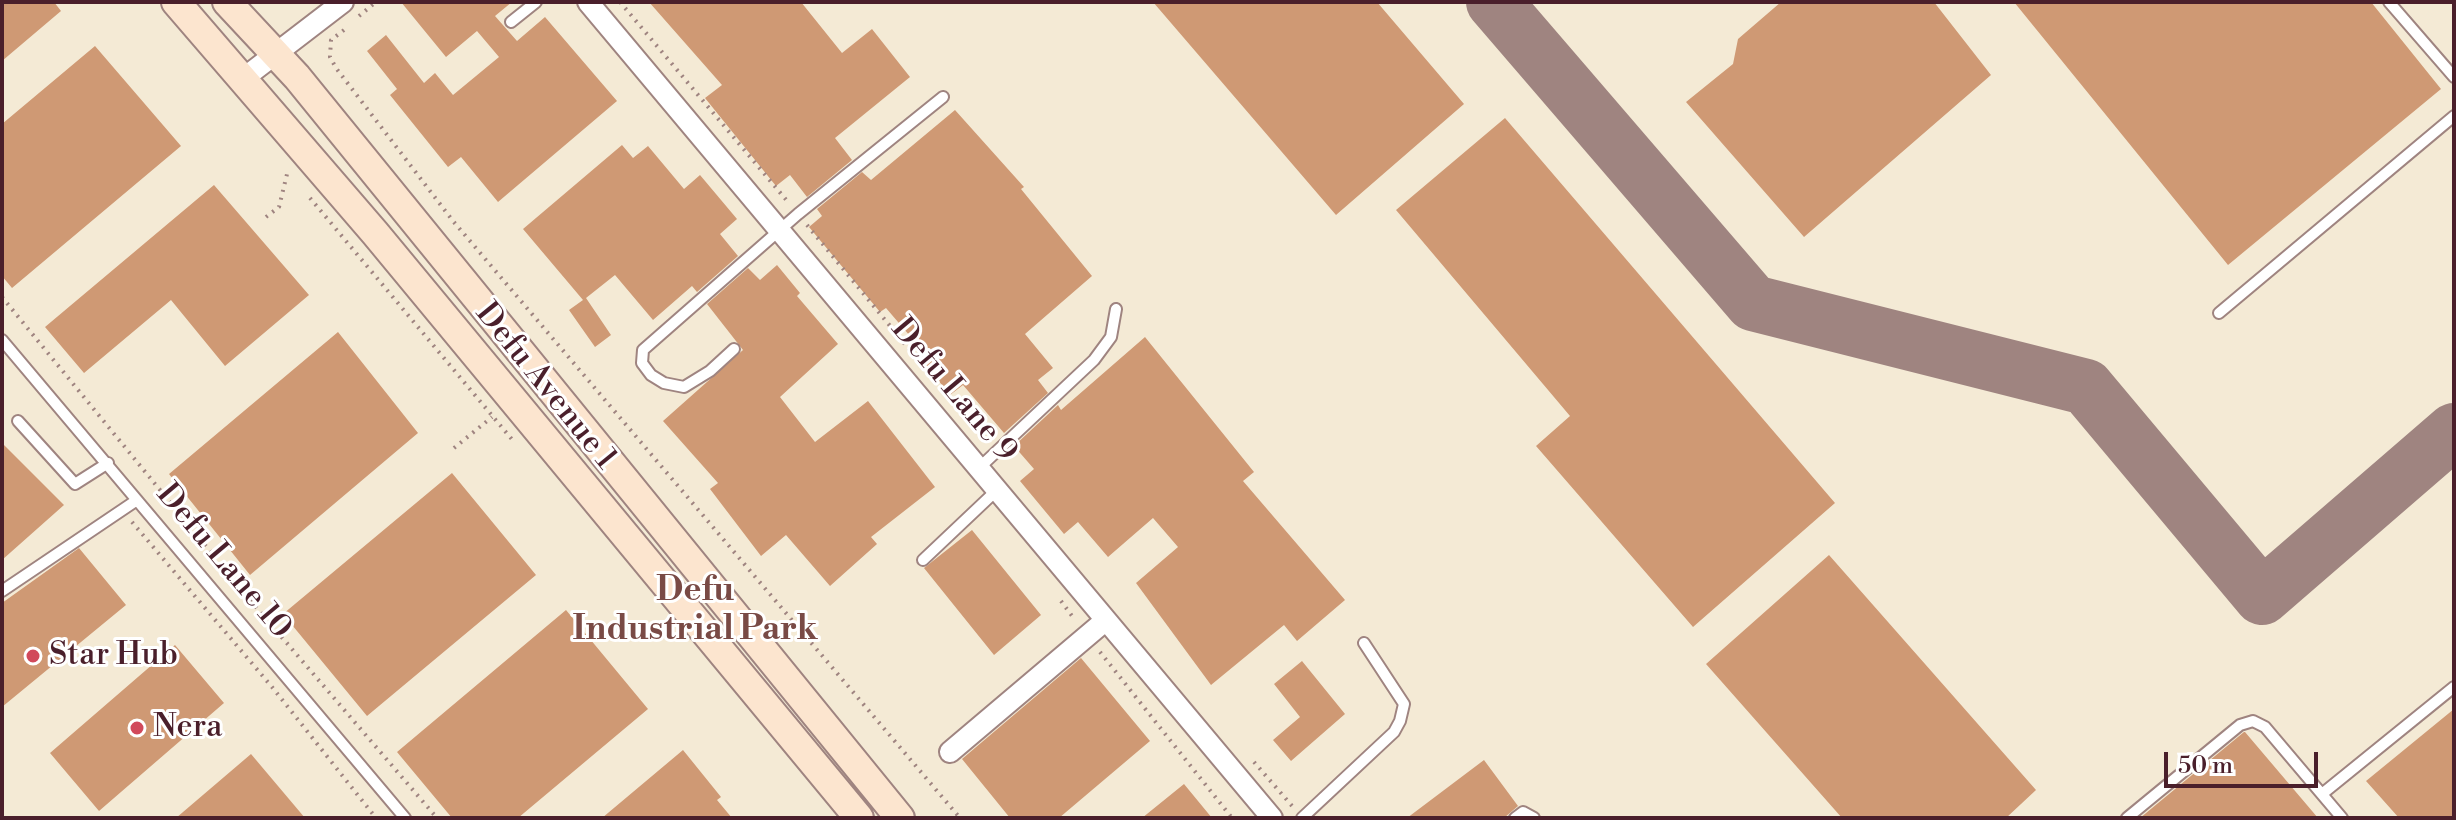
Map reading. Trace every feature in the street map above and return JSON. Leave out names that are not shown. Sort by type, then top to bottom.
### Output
[{"type":"main road","name":"Defu Avenue 1","points":[[176,2],[244,78],[859,818]]},
{"type":"main road","name":"Defu Avenue 1","points":[[227,2],[278,55],[900,818]]},
{"type":"street","points":[[244,78],[278,55],[343,2]]},
{"type":"street","name":"Defu Lane 9","points":[[588,2],[1272,818]]},
{"type":"street","points":[[950,752],[1106,620]]},
{"type":"lane","points":[[511,22],[536,2]]},
{"type":"lane","points":[[2389,2],[2454,77]]},
{"type":"lane","points":[[734,349],[710,371],[684,387],[664,383],[642,363],[643,350],[780,231],[943,97]]},
{"type":"lane","points":[[2219,313],[2454,116]]},
{"type":"lane","points":[[979,468],[1094,360],[1111,337],[1116,309]]},
{"type":"lane","name":"Defu Lane 10","points":[[2,340],[405,818]]},
{"type":"lane","points":[[18,421],[75,484],[108,463]]},
{"type":"lane","points":[[923,560],[997,490]]},
{"type":"lane","points":[[2,591],[137,500]]},
{"type":"lane","points":[[1302,818],[1394,732],[1400,721],[1404,704],[1364,643]]},
{"type":"lane","points":[[2322,794],[2454,687]]},
{"type":"lane","points":[[2127,818],[2247,721],[2265,727],[2342,818]]},
{"type":"lane","points":[[1515,818],[1523,812],[1534,818]]},
{"type":"path","points":[[281,2],[300,2]]},
{"type":"path","points":[[376,2],[331,40],[330,57],[336,68],[453,221],[960,818]]},
{"type":"path","points":[[266,217],[279,207],[288,170]]},
{"type":"path","points":[[2,297],[236,583],[437,818]]},
{"type":"path","points":[[454,448],[492,417]]},
{"type":"path","points":[[121,509],[272,687],[376,818]]},
{"type":"building","points":[[2,2],[54,2],[61,11],[2,61]]},
{"type":"building","points":[[401,2],[512,2],[495,16],[517,41],[545,17],[617,101],[498,202],[461,157],[448,167],[390,95],[397,89],[367,51],[386,35],[424,83],[435,73],[453,95],[499,57],[477,31],[446,57]]},
{"type":"building","points":[[649,2],[801,2],[842,53],[872,29],[910,77],[835,138],[852,160],[807,197],[790,175],[776,186],[705,98],[722,85]]},
{"type":"building","points":[[1153,2],[1377,2],[1464,104],[1336,215]]},
{"type":"building","points":[[1781,2],[1934,2],[1991,75],[1804,237],[1686,102],[1733,64],[1738,39]]},
{"type":"building","points":[[2014,2],[2371,2],[2441,89],[2228,265]]},
{"type":"building","points":[[95,46],[181,146],[12,288],[2,276],[2,124]]},
{"type":"building","points":[[955,110],[1024,187],[1021,189],[1092,276],[1025,334],[1053,368],[1038,380],[1048,393],[1004,433],[963,385],[950,395],[917,354],[922,350],[886,308],[880,312],[809,227],[822,216],[817,209],[862,172],[871,180]]},
{"type":"building","points":[[1505,118],[1835,503],[1693,627],[1536,446],[1570,416],[1396,210]]},
{"type":"building","points":[[622,145],[633,158],[648,146],[684,189],[700,175],[737,219],[720,234],[738,256],[697,292],[692,286],[653,320],[615,275],[586,298],[611,335],[595,347],[569,310],[583,300],[523,229]]},
{"type":"building","points":[[214,185],[309,295],[225,366],[171,300],[84,373],[45,327]]},
{"type":"building","points":[[777,265],[800,293],[797,296],[838,344],[780,397],[815,442],[868,401],[935,487],[871,537],[877,544],[830,586],[786,535],[761,556],[710,489],[718,483],[663,421],[743,350],[707,304],[748,268],[760,280]]},
{"type":"building","points":[[338,332],[418,433],[250,575],[169,474]]},
{"type":"building","points":[[1145,337],[1254,472],[1243,481],[1345,600],[1297,641],[1284,625],[1211,685],[1136,583],[1178,547],[1153,518],[1108,557],[1078,522],[1064,534],[1020,481],[1034,469],[1014,446],[1058,405],[1061,410]]},
{"type":"building","points":[[2,443],[64,505],[2,560]]},
{"type":"building","points":[[452,473],[536,575],[367,716],[283,614]]},
{"type":"building","points":[[972,530],[1041,615],[994,655],[924,568]]},
{"type":"building","name":"Star Hub","points":[[79,548],[126,605],[2,707],[2,603]]},
{"type":"building","points":[[1829,555],[2036,790],[2006,818],[1842,818],[1706,664]]},
{"type":"building","points":[[566,610],[648,709],[518,818],[452,818],[397,752]]},
{"type":"building","name":"Nera","points":[[175,645],[224,703],[99,811],[50,753]]},
{"type":"building","points":[[1081,658],[1150,741],[1059,818],[1010,818],[962,759]]},
{"type":"building","points":[[1302,661],[1345,714],[1291,761],[1273,740],[1300,717],[1274,684]]},
{"type":"building","points":[[2454,709],[2454,818],[2399,818],[2366,781]]},
{"type":"building","points":[[2244,732],[2318,818],[2140,818]]},
{"type":"building","points":[[683,750],[721,797],[717,800],[732,818],[602,818]]},
{"type":"building","points":[[251,754],[305,818],[176,818]]},
{"type":"building","points":[[1484,760],[1518,806],[1504,818],[1407,818]]},
{"type":"building","points":[[1184,784],[1212,818],[1142,818]]},
{"type":"taxiway","points":[[1494,2],[1753,303],[2086,387],[2262,597],[2454,431]]},
{"type":"place","name":"Star Hub","points":[[33,656]]},
{"type":"place","name":"Nera","points":[[137,728]]},
{"type":"district","name":"Defu Industrial Park","points":[[695,612]]}]
